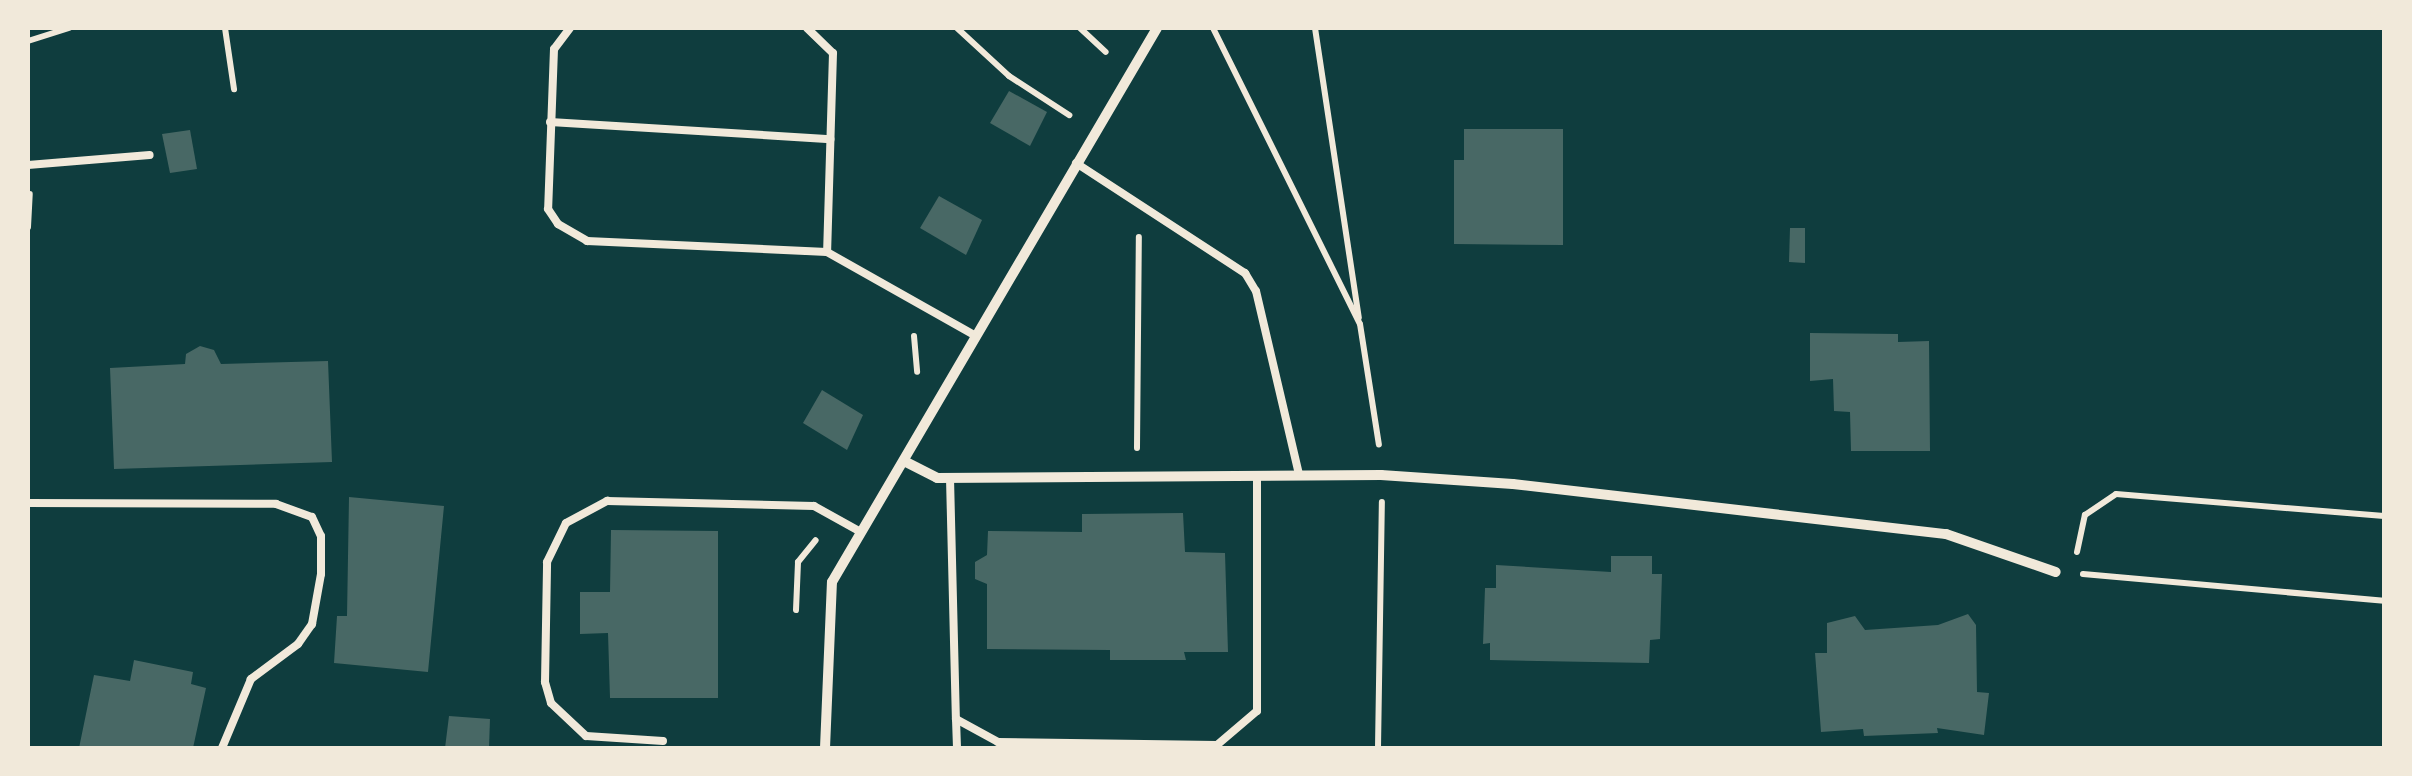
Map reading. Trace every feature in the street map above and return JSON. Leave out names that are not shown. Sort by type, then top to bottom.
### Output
[{"type":"street","points":[[826,748],[827,602],[859,531],[904,461],[1156,28]]},
{"type":"street","points":[[904,461],[936,478],[1381,475],[1931,532],[2056,572]]},
{"type":"lane","points":[[570,28],[554,49],[548,209],[570,234],[587,241],[827,252],[976,336]]},
{"type":"lane","points":[[807,28],[833,52],[827,252]]},
{"type":"lane","points":[[550,122],[830,139]]},
{"type":"lane","points":[[28,165],[150,155]]},
{"type":"lane","points":[[1076,164],[1228,259],[1256,291],[1299,475]]},
{"type":"lane","points":[[956,719],[998,742],[1217,745],[1257,710],[1258,476]]},
{"type":"lane","points":[[950,478],[958,748]]},
{"type":"lane","points":[[664,741],[586,736],[552,703],[546,682],[547,562],[566,523],[607,501],[814,506],[859,531]]},
{"type":"lane","points":[[28,503],[276,504],[312,516],[320,536],[321,574],[312,624],[298,644],[252,679],[222,748]]},
{"type":"path","points":[[28,41],[69,28]]},
{"type":"path","points":[[225,28],[234,88]]},
{"type":"path","points":[[957,28],[1010,76],[1070,115]]},
{"type":"path","points":[[1080,28],[1106,52]]},
{"type":"path","points":[[1213,28],[1360,324]]},
{"type":"path","points":[[1315,28],[1381,475],[1378,748]]},
{"type":"path","points":[[1137,448],[1139,201]]},
{"type":"path","points":[[2384,516],[2116,494],[2095,502],[2085,516],[2076,574],[2384,601]]},
{"type":"building","points":[[1009,91],[1047,112],[1030,146],[990,123]]},
{"type":"building","points":[[1464,129],[1563,129],[1563,245],[1454,244],[1454,160],[1464,160]]},
{"type":"building","points":[[190,130],[197,169],[170,173],[162,134]]},
{"type":"building","points":[[939,196],[982,220],[966,255],[920,228]]},
{"type":"building","points":[[1790,228],[1805,228],[1805,263],[1789,262]]},
{"type":"building","points":[[1810,333],[1898,334],[1898,342],[1929,341],[1930,451],[1851,451],[1850,412],[1834,411],[1833,379],[1810,381]]},
{"type":"building","points":[[200,346],[214,350],[221,364],[328,361],[332,462],[114,469],[110,368],[185,364],[186,354]]},
{"type":"building","points":[[822,390],[863,415],[847,450],[803,423]]},
{"type":"building","points":[[349,497],[444,506],[428,672],[334,663],[337,616],[347,616]]},
{"type":"building","points":[[1183,513],[1185,552],[1225,553],[1228,652],[1184,652],[1186,660],[1110,660],[1110,650],[987,649],[987,584],[975,579],[975,562],[987,555],[988,531],[1082,532],[1082,514]]},
{"type":"building","points":[[611,530],[718,531],[718,698],[610,698],[608,633],[580,634],[580,592],[610,592]]},
{"type":"building","points":[[1611,556],[1652,556],[1652,574],[1662,574],[1660,639],[1650,640],[1649,663],[1490,660],[1490,643],[1483,644],[1485,588],[1496,588],[1496,565],[1611,572]]},
{"type":"building","points":[[1968,614],[1976,625],[1977,692],[1989,693],[1984,735],[1937,728],[1938,733],[1864,736],[1863,729],[1821,732],[1815,653],[1827,653],[1827,623],[1855,616],[1865,630],[1938,625]]},
{"type":"building","points":[[134,660],[193,672],[191,684],[206,688],[193,748],[79,748],[94,675],[130,681]]},
{"type":"building","points":[[449,716],[490,719],[489,748],[445,748]]}]
